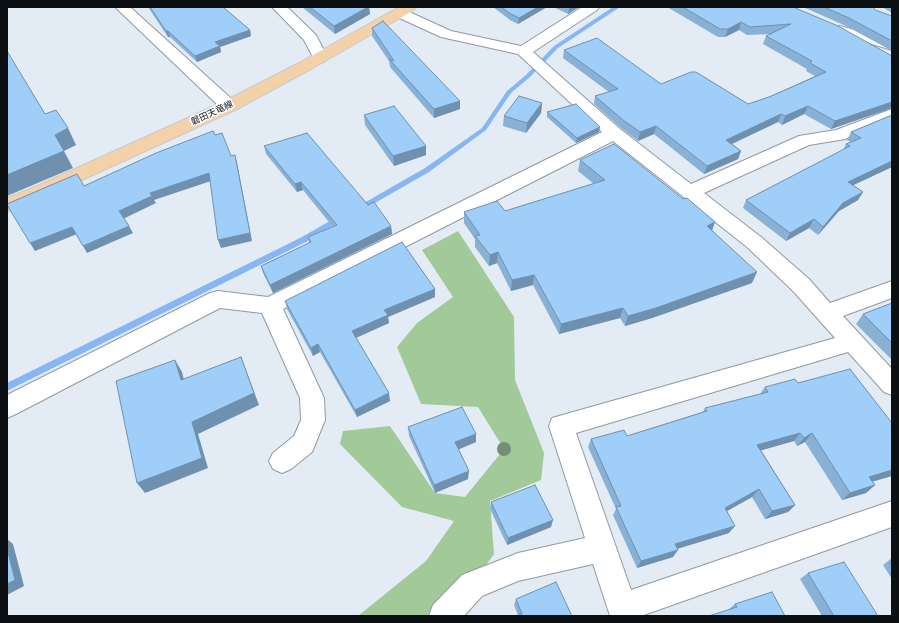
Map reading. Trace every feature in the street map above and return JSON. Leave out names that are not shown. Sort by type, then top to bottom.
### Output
[{"type":"main road","name":"磐田天竜線","points":[[7,205],[42,191],[229,106],[320,58],[404,10]]},
{"type":"street","points":[[122,7],[229,106]]},
{"type":"street","points":[[279,7],[311,38],[320,58]]},
{"type":"street","points":[[523,51],[592,7]]},
{"type":"street","points":[[404,10],[446,34],[523,51],[614,133],[754,242],[801,284],[892,385]]},
{"type":"street","points":[[888,40],[833,27],[892,59]]},
{"type":"street","points":[[689,192],[805,140],[839,135],[892,114]]},
{"type":"street","points":[[7,407],[218,299],[270,306],[614,133]]},
{"type":"street","points":[[827,313],[892,289]]},
{"type":"street","points":[[270,306],[312,398],[313,420],[303,444],[282,461]]},
{"type":"street","points":[[852,342],[561,426],[624,612],[892,514]]},
{"type":"street","points":[[444,616],[472,585],[518,567],[602,548]]},
{"type":"green space","points":[[458,231],[514,317],[515,380],[544,453],[541,480],[490,501],[494,554],[472,585],[455,616],[358,616],[426,561],[454,521],[402,507],[340,444],[343,431],[390,426],[435,493],[465,497],[504,449],[478,407],[421,404],[397,347],[417,323],[453,297],[422,250]]},
{"type":"building","points":[[150,7],[223,7],[250,30],[215,42],[220,46],[195,56],[168,31],[166,31]]},
{"type":"building","points":[[310,7],[368,7],[334,26]]},
{"type":"building","points":[[501,7],[538,7],[519,18]]},
{"type":"building","points":[[683,7],[793,7],[838,26],[892,56],[892,102],[835,121],[808,106],[785,116],[781,114],[726,140],[741,151],[707,166],[656,126],[640,132],[623,120],[595,96],[618,89],[564,50],[597,38],[661,84],[691,72],[696,72],[748,104],[769,97],[826,72],[810,63],[812,61],[766,36],[791,24],[750,27],[741,22],[728,29],[720,29]]},
{"type":"building","points":[[824,7],[873,7],[875,10],[892,16],[892,41],[849,18]]},
{"type":"building","points":[[383,21],[460,101],[434,109],[389,59],[394,61],[372,28]]},
{"type":"building","points":[[7,51],[45,114],[56,110],[68,128],[55,135],[64,151],[7,175]]},
{"type":"building","points":[[519,96],[542,103],[527,123],[504,116]]},
{"type":"building","points":[[576,104],[600,127],[577,138],[547,112]]},
{"type":"building","points":[[394,106],[426,146],[393,156],[364,115]]},
{"type":"building","points":[[892,115],[892,161],[848,182],[863,192],[843,203],[823,227],[814,219],[790,233],[746,200],[850,146],[846,144],[861,138],[851,132]]},
{"type":"building","points":[[213,131],[215,135],[222,133],[231,156],[235,155],[250,233],[218,240],[209,173],[150,193],[152,196],[119,211],[129,226],[83,246],[72,227],[30,243],[7,205],[77,174],[84,186],[156,153]]},
{"type":"building","points":[[307,133],[368,205],[374,202],[391,226],[270,285],[261,266],[311,242],[308,237],[337,225],[301,182],[295,184],[264,146]]},
{"type":"building","points":[[614,144],[683,199],[687,198],[715,222],[707,226],[757,272],[656,308],[628,316],[623,308],[561,324],[534,275],[512,280],[498,252],[490,255],[475,236],[480,235],[464,212],[497,201],[505,211],[605,180],[580,160]]},
{"type":"building","points":[[402,242],[435,289],[384,310],[388,315],[352,331],[389,393],[355,410],[318,344],[311,348],[285,301]]},
{"type":"building","points":[[892,303],[892,343],[863,314]]},
{"type":"building","points":[[241,357],[254,393],[192,422],[202,458],[137,483],[116,381],[175,360],[181,380]]},
{"type":"building","points":[[850,369],[892,423],[892,470],[869,477],[875,485],[850,493],[812,433],[804,438],[800,433],[757,445],[795,505],[772,511],[759,489],[725,508],[735,526],[675,544],[678,550],[641,561],[616,507],[621,506],[591,439],[624,430],[627,436],[707,411],[705,408],[768,392],[765,387],[795,379],[798,383]]},
{"type":"building","points":[[462,407],[476,434],[455,442],[469,471],[434,485],[408,427]]},
{"type":"building","points":[[535,485],[553,520],[508,538],[491,502]]},
{"type":"building","points":[[7,548],[15,580],[7,584]]},
{"type":"building","points":[[844,562],[878,616],[834,616],[808,573]]},
{"type":"building","points":[[556,582],[572,616],[516,616],[522,614],[516,599]]},
{"type":"building","points":[[772,592],[785,616],[709,616],[737,607],[735,604]]},
{"type":"waterway","points":[[359,209],[427,170],[484,129],[509,92],[528,76],[556,47],[617,7]]},
{"type":"waterway","points":[[7,387],[303,240],[340,219]]}]
